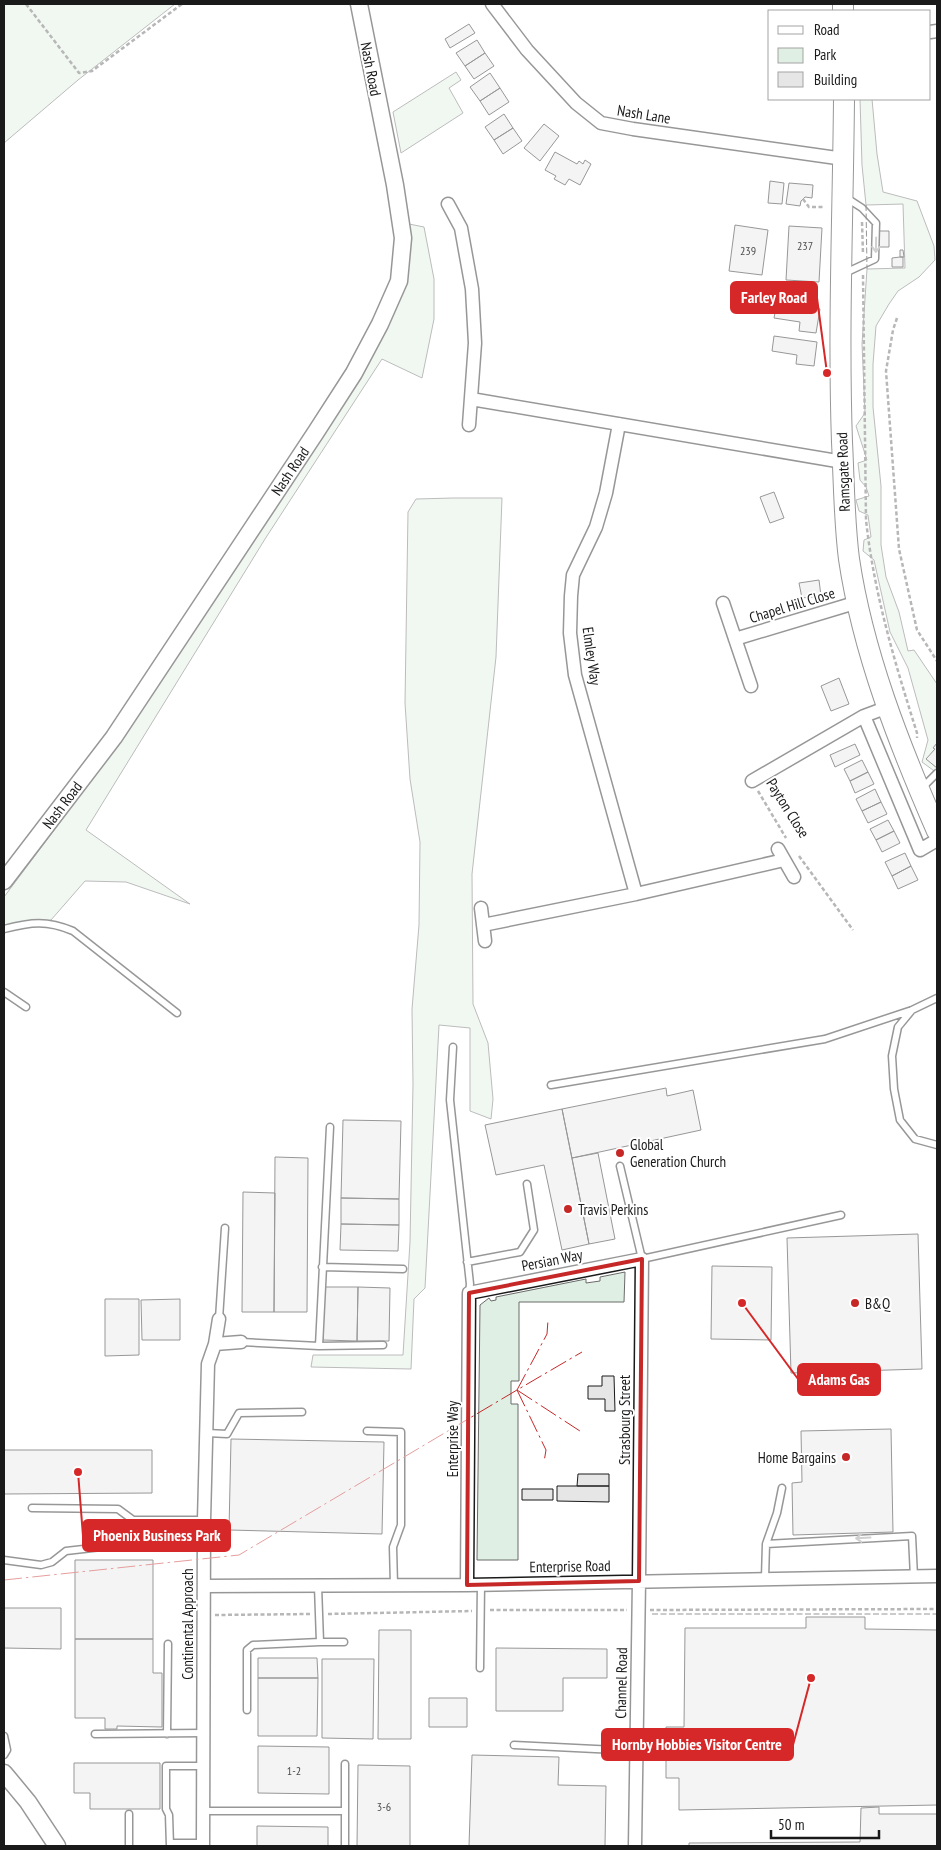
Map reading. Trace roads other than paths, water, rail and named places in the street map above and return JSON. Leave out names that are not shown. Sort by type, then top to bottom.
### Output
[{"type":"main road","name":"Ramsgate Road","points":[[844,100],[841,396],[845,522],[849,560],[870,653],[888,707],[937,831]]},
{"type":"street","name":"Nash Road","points":[[4,882],[114,737],[316,432],[354,373],[380,324],[399,281],[403,238],[395,185],[359,4]]},
{"type":"street","name":"Nash Lane","points":[[492,4],[527,50],[576,103],[601,123],[844,159]]},
{"type":"street","points":[[448,204],[461,228],[472,289],[475,343],[468,425]]},
{"type":"street","points":[[471,399],[843,462]]},
{"type":"street","name":"Elmley Way","points":[[619,424],[606,493],[596,527],[573,575],[570,596],[570,633],[575,675],[636,894]]},
{"type":"street","name":"Chapel Hill Close","points":[[735,639],[858,602]]},
{"type":"street","name":"Chapel Hill Close","points":[[723,603],[751,686]]},
{"type":"street","name":"Payton Close","points":[[752,781],[864,716],[888,707]]},
{"type":"street","points":[[864,716],[920,850],[937,840]]},
{"type":"street","points":[[784,847],[784,860],[794,878]]},
{"type":"street","points":[[483,925],[636,894],[784,860]]},
{"type":"street","points":[[481,908],[485,941]]},
{"type":"street","name":"Persian Way","points":[[469,1293],[642,1259]]},
{"type":"street","name":"Strasbourg Street","points":[[639,1581],[642,1259]]},
{"type":"street","name":"Enterprise Way","points":[[467,1585],[469,1293]]},
{"type":"street","name":"Continental Approach","points":[[203,1845],[204,1520],[208,1364],[219,1319]]},
{"type":"street","points":[[214,1344],[241,1342]]},
{"type":"street","name":"Enterprise Road","points":[[204,1586],[467,1585],[937,1576]]},
{"type":"street","name":"Channel Road","points":[[635,1846],[639,1581]]},
{"type":"street","points":[[4,1773],[28,1802],[57,1846]]},
{"type":"lane","points":[[841,274],[875,259],[876,223],[862,208],[842,201]]},
{"type":"lane","points":[[920,791],[937,773]]},
{"type":"lane","points":[[4,930],[26,923],[56,924],[73,931],[176,1013]]},
{"type":"lane","points":[[4,992],[26,1008]]},
{"type":"lane","points":[[551,1085],[825,1039],[912,1010],[937,998]]},
{"type":"lane","points":[[912,1010],[898,1027],[892,1056],[894,1089],[900,1120],[915,1139],[937,1145]]},
{"type":"lane","points":[[453,1047],[450,1100],[470,1284],[469,1293]]},
{"type":"lane","points":[[319,1346],[330,1127]]},
{"type":"lane","points":[[620,1166],[642,1259],[841,1215]]},
{"type":"lane","points":[[467,1262],[520,1252],[534,1230],[527,1184]]},
{"type":"lane","points":[[219,1319],[224,1228]]},
{"type":"lane","points":[[322,1267],[403,1269]]},
{"type":"lane","points":[[241,1342],[319,1346],[383,1346]]},
{"type":"lane","points":[[207,1433],[228,1434],[239,1413],[302,1412]]},
{"type":"lane","points":[[366,1431],[401,1432],[400,1525],[393,1547],[394,1585]]},
{"type":"lane","points":[[765,1578],[766,1544],[782,1488]]},
{"type":"lane","points":[[32,1508],[118,1509],[133,1520],[204,1520]]},
{"type":"lane","points":[[766,1544],[912,1536],[914,1576]]},
{"type":"lane","points":[[4,1560],[41,1565],[52,1562],[66,1551],[110,1546],[204,1547]]},
{"type":"lane","points":[[480,1668],[481,1584]]},
{"type":"lane","points":[[318,1586],[320,1642]]},
{"type":"lane","points":[[247,1710],[248,1650],[253,1645],[344,1642]]},
{"type":"lane","points":[[167,1734],[168,1644]]},
{"type":"lane","points":[[95,1734],[203,1733]]},
{"type":"lane","points":[[4,1736],[7,1750],[4,1755]]},
{"type":"lane","points":[[514,1745],[636,1751]]},
{"type":"lane","points":[[345,1764],[345,1846]]},
{"type":"lane","points":[[203,1766],[166,1766],[166,1809],[169,1814],[170,1845],[203,1845]]},
{"type":"lane","points":[[203,1811],[345,1811]]},
{"type":"lane","points":[[129,1814],[129,1846]]},
{"type":"place","name":"Farley Road","points":[[827,373]]},
{"type":"place","name":"Global Generation Church","points":[[620,1153]]},
{"type":"place","name":"Travis Perkins","points":[[568,1209]]},
{"type":"place","name":"Adams Gas","points":[[742,1303]]},
{"type":"place","name":"B&Q","points":[[855,1303]]},
{"type":"place","name":"Home Bargains","points":[[846,1457]]},
{"type":"place","name":"Phoenix Business Park","points":[[78,1472]]},
{"type":"place","name":"Hornby Hobbies Visitor Centre","points":[[811,1678]]}]
